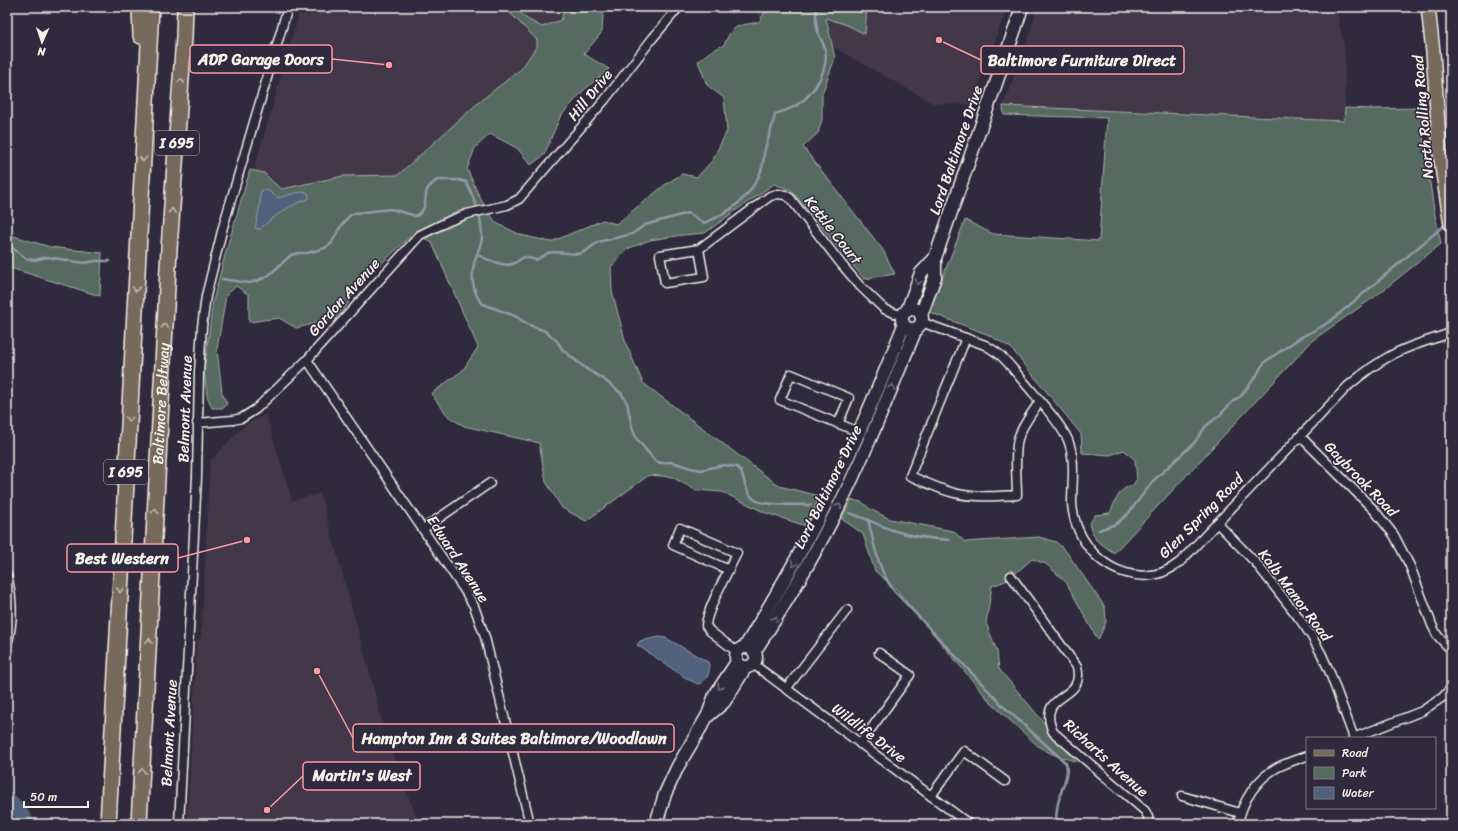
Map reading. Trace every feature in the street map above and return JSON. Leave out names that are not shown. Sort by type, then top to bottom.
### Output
[{"type":"highway","points":[[140,7],[145,120]]},
{"type":"highway","name":"Baltimore Beltway","points":[[108,824],[151,7]]},
{"type":"highway","name":"Baltimore Beltway","points":[[139,824],[169,250],[185,7]]},
{"type":"highway","points":[[184,37],[192,7]]},
{"type":"main road","name":"Lord Baltimore Drive","points":[[656,824],[665,794],[678,766],[708,715],[724,702],[773,601],[801,552],[835,484],[912,320],[935,277],[935,258],[1022,7]]},
{"type":"main road","name":"North Rolling Road","points":[[1428,7],[1433,52],[1440,154],[1450,219]]},
{"type":"main road","name":"Lord Baltimore Drive","points":[[745,658],[788,599],[811,560],[835,514],[879,419],[912,320]]},
{"type":"street","name":"Belmont Avenue","points":[[179,824],[197,477],[197,423],[202,327],[206,296],[223,227],[288,7]]},
{"type":"street","name":"Hill Drive","points":[[519,199],[604,101],[679,7]]},
{"type":"street","name":"Kettle Court","points":[[699,249],[704,278],[665,283],[660,255],[699,249],[764,200],[778,194],[785,195],[790,198],[860,286],[884,309],[912,320]]},
{"type":"street","name":"Gordon Avenue","points":[[197,423],[233,420],[256,410],[307,360],[420,235],[449,221],[478,211],[507,205],[519,199]]},
{"type":"street","name":"Glen Spring Road","points":[[912,320],[985,345],[1002,356],[1063,431],[1071,449],[1073,460],[1072,504],[1074,518],[1084,542],[1093,553],[1105,563],[1131,575],[1146,576],[1159,574],[1170,570],[1180,562],[1348,386],[1376,364],[1391,355],[1406,348],[1451,333]]},
{"type":"street","points":[[966,338],[910,476],[954,493],[981,497],[1017,495],[1018,440],[1022,430],[1040,401]]},
{"type":"street","name":"Edward Avenue","points":[[307,360],[466,590],[474,606],[480,621],[530,824]]},
{"type":"street","points":[[838,424],[849,398],[791,374],[780,400],[838,424],[859,432]]},
{"type":"street","name":"Gaybrook Road","points":[[1300,436],[1374,510],[1394,536],[1410,566],[1435,630],[1444,644],[1451,650]]},
{"type":"street","points":[[423,529],[490,483]]},
{"type":"street","name":"Kalb Manor Road","points":[[1217,523],[1256,563],[1312,637],[1330,673],[1354,737]]},
{"type":"street","name":"Wildlife Drive","points":[[729,570],[672,545],[680,528],[737,553],[707,617],[706,626],[710,631],[969,824]]},
{"type":"street","points":[[7,575],[11,592],[12,610],[11,628],[7,644]]},
{"type":"street","name":"Richarts Avenue","points":[[1011,576],[1077,667],[1079,674],[1078,683],[1073,689],[1053,704],[1049,712],[1053,732],[1145,811],[1149,824]]},
{"type":"street","points":[[786,689],[847,610]]},
{"type":"street","points":[[860,744],[910,675],[879,653]]},
{"type":"street","points":[[1357,737],[1422,711],[1443,697],[1451,688]]},
{"type":"street","points":[[931,796],[964,751],[1005,781]]},
{"type":"street","points":[[1238,824],[1240,813],[1256,785],[1266,775],[1277,768],[1306,756]]},
{"type":"street","points":[[1182,796],[1240,813]]},
{"type":"shaded area","points":[[301,7],[572,7],[398,211],[225,270]]},
{"type":"shaded area","points":[[752,7],[1006,7],[1002,22],[971,105],[933,103],[783,19],[767,25]]},
{"type":"shaded area","points":[[1037,7],[1336,7],[1345,52],[1345,121],[1003,106],[1030,33]]},
{"type":"shaded area","points":[[266,414],[292,501],[320,493],[384,729],[419,824],[187,824],[197,639],[201,639],[210,461],[245,425]]},
{"type":"green space","points":[[504,7],[515,7],[527,19],[542,27],[561,20],[565,7],[607,7],[603,14],[602,32],[584,54],[609,69],[584,90],[560,117],[544,155],[531,165],[517,148],[490,134],[475,148],[467,169],[480,198],[496,223],[521,235],[551,242],[603,220],[616,224],[666,184],[682,174],[697,177],[712,161],[727,131],[724,98],[707,85],[698,61],[711,51],[724,45],[733,29],[741,25],[759,22],[768,7],[867,7],[865,34],[847,25],[826,18],[835,58],[822,94],[822,120],[818,133],[803,147],[883,250],[895,274],[864,279],[791,190],[774,184],[705,233],[650,240],[627,249],[611,267],[612,291],[626,344],[643,383],[779,486],[820,496],[806,526],[766,513],[722,492],[695,490],[672,477],[649,475],[586,521],[562,508],[546,482],[539,443],[464,426],[449,417],[431,394],[463,370],[478,347],[432,243],[415,232],[381,264],[369,268],[339,318],[296,328],[279,318],[249,322],[249,295],[236,286],[226,296],[217,349],[222,393],[227,404],[224,408],[212,408],[207,396],[204,371],[213,301],[250,170],[264,173],[282,189],[343,176],[398,175],[479,102],[521,69],[537,46],[537,40]]},
{"type":"green space","points":[[1003,106],[1344,121],[1345,108],[1419,108],[1434,210],[1441,244],[1377,295],[1313,340],[1114,553],[1096,540],[1089,525],[1095,515],[1110,513],[1121,492],[1128,486],[1133,485],[1137,479],[1135,460],[1124,450],[1110,455],[1082,453],[1081,434],[1011,348],[989,335],[929,312],[965,220],[993,234],[1099,241],[1107,118],[1004,115]]},
{"type":"green space","points":[[7,234],[50,247],[102,253],[100,296],[7,267]]},
{"type":"green space","points":[[851,500],[862,502],[870,509],[890,519],[953,531],[965,542],[1039,537],[1056,542],[1065,550],[1105,607],[1106,622],[1098,640],[1066,582],[1046,564],[1032,559],[1008,580],[992,586],[986,623],[997,651],[999,669],[1077,762],[1052,754],[1039,747],[991,703],[895,588],[875,571],[863,534],[842,519]]},
{"type":"water","points":[[262,190],[267,190],[278,198],[301,192],[308,193],[309,196],[308,199],[289,207],[258,229],[255,228],[260,205],[260,194]]},
{"type":"water","points":[[659,637],[666,638],[708,662],[709,673],[702,683],[698,684],[689,680],[637,645],[640,641]]},
{"type":"waterway","points":[[478,255],[485,259],[509,265],[524,257],[536,260],[548,253],[554,252],[579,254],[586,251],[598,242],[632,234],[645,225],[688,213],[704,223],[731,209],[752,189],[757,180],[762,168],[765,149],[775,114],[793,107],[810,94],[823,72],[826,57],[825,48],[817,26],[817,7]]},
{"type":"waterway","points":[[222,279],[249,283],[257,281],[268,276],[291,255],[307,253],[325,248],[331,244],[339,229],[349,216],[355,213],[391,209],[416,216],[420,214],[424,208],[427,190],[437,180],[459,180],[466,182],[475,202],[481,223],[481,245],[474,264],[473,275],[475,291],[483,304],[515,316],[529,325],[545,331],[557,341],[562,349],[580,364],[602,378],[622,394],[627,403],[636,438],[655,461],[661,463],[672,462],[701,470],[723,465],[737,467],[742,474],[749,493],[755,500],[768,504],[811,505]]},
{"type":"waterway","points":[[1099,530],[1116,524],[1128,514],[1153,481],[1194,443],[1206,426],[1220,415],[1233,401],[1241,396],[1266,361],[1301,337],[1333,319],[1447,223]]},
{"type":"waterway","points":[[7,244],[27,259],[35,260],[47,257],[84,263],[110,261]]},
{"type":"waterway","points":[[849,513],[899,532],[921,537],[950,540]]},
{"type":"waterway","points":[[868,519],[880,566],[894,591],[1003,706],[1066,763],[1066,776],[1058,803],[1056,824]]},
{"type":"waterway","points":[[7,798],[19,810],[27,824]]},
{"type":"place","name":"Baltimore Furniture Direct","points":[[939,40]]},
{"type":"place","name":"ADP Garage Doors","points":[[389,65]]},
{"type":"place","name":"Best Western","points":[[247,540]]},
{"type":"place","name":"Hampton Inn & Suites Baltimore/Woodlawn","points":[[317,671]]},
{"type":"place","name":"Martin's West","points":[[267,810]]}]
